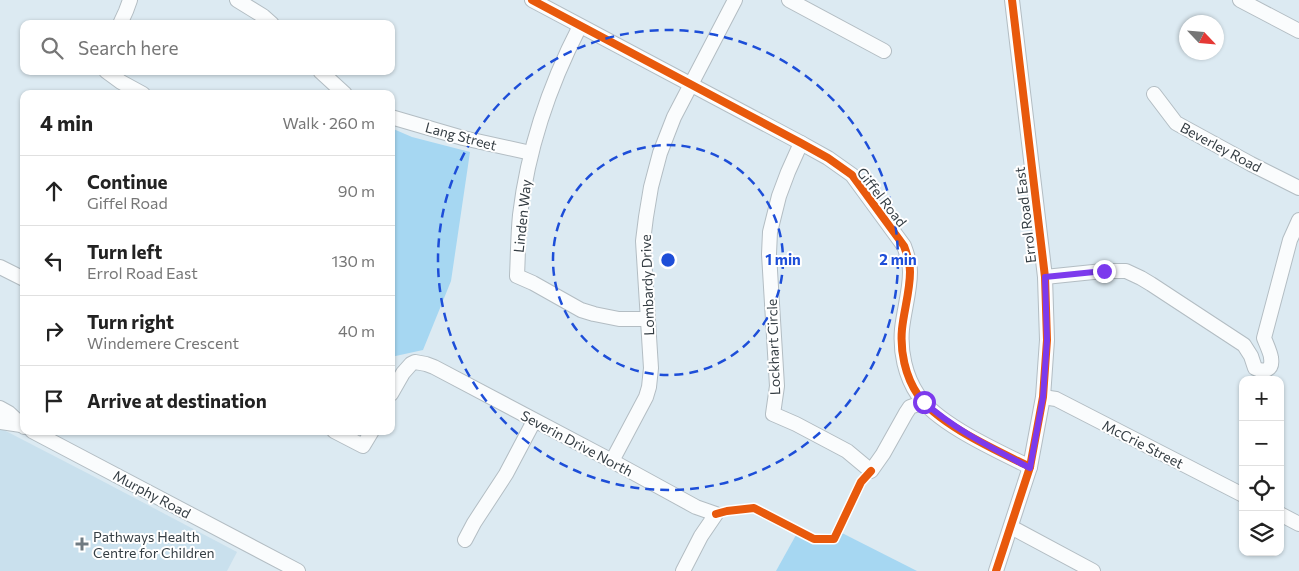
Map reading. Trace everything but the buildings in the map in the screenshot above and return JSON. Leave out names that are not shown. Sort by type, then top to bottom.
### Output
[{"type":"street","points":[[122,20],[130,0]]},
{"type":"street","points":[[237,0],[268,20]]},
{"type":"street","name":"Giffel Road","points":[[532,0],[801,143],[828,158],[852,175],[904,246],[908,257],[910,271],[902,331],[902,352],[908,375],[917,394],[949,423],[1030,468]]},
{"type":"street","name":"Lombardy Drive","points":[[612,461],[646,397],[649,387],[650,368],[644,241],[648,200],[660,153],[674,117],[735,0]]},
{"type":"street","points":[[789,0],[884,51]]},
{"type":"street","name":"Errol Road East","points":[[996,571],[1030,468],[1043,397],[1047,340],[1045,277],[1012,0]]},
{"type":"street","points":[[1240,0],[1299,31]]},
{"type":"street","name":"Linden Way","points":[[580,26],[550,89],[531,153],[520,217],[517,276],[581,310],[619,319],[648,319]]},
{"type":"street","points":[[111,75],[136,90]]},
{"type":"street","points":[[325,75],[341,90]]},
{"type":"street","name":"Beverley Road","points":[[1154,94],[1176,122],[1251,164],[1299,188]]},
{"type":"street","name":"Lang Street","points":[[395,118],[462,138],[531,153]]},
{"type":"street","name":"Lockhart Circle","points":[[801,143],[779,196],[770,232],[769,254],[777,386],[773,414],[847,451],[871,471],[910,407],[924,402]]},
{"type":"street","points":[[1045,277],[1104,271],[1126,271],[1132,273],[1244,345],[1251,356],[1254,368],[1260,371],[1266,370],[1269,368],[1272,359],[1264,338],[1290,240],[1299,220]]},
{"type":"street","points":[[0,268],[20,277]]},
{"type":"street","name":"Severin Drive North","points":[[395,387],[406,368],[411,364],[415,362],[434,367],[696,507],[716,514],[701,536],[683,571]]},
{"type":"street","name":"McCrie Street","points":[[1043,397],[1056,399],[1239,492]]},
{"type":"street","name":"Murphy Road","points":[[0,408],[20,423]]},
{"type":"street","points":[[465,540],[506,474],[534,420]]},
{"type":"street","name":"Murphy Road","points":[[0,422],[20,427]]},
{"type":"street","name":"Murphy Road","points":[[39,435],[298,571]]},
{"type":"street","points":[[342,435],[363,446],[370,435]]},
{"type":"street","points":[[1284,516],[1299,524]]},
{"type":"street","points":[[1011,527],[1093,571]]},
{"type":"shaded area","points":[[395,130],[412,137],[470,152],[451,281],[423,350],[395,356]]},
{"type":"shaded area","points":[[0,428],[237,552],[227,571],[0,571]]},
{"type":"shaded area","points":[[842,533],[917,571],[776,571],[796,535]]},
{"type":"cycle path","points":[[532,0],[801,143],[828,158],[852,175],[904,246],[907,255],[910,279],[902,329],[902,346],[904,363],[913,388],[927,406],[953,426],[1030,467]]},
{"type":"cycle path","points":[[996,571],[1030,467],[1043,397],[1047,340],[1045,277],[1012,0]]},
{"type":"cycle path","points":[[716,514],[754,508],[814,539],[834,539],[861,482],[871,471]]},
{"type":"place","name":"Pathways Health Centre for Children","points":[[82,544]]},
{"type":"route","points":[[924,402],[949,423],[1030,468],[1043,397],[1047,340],[1045,277],[1104,271]]}]
